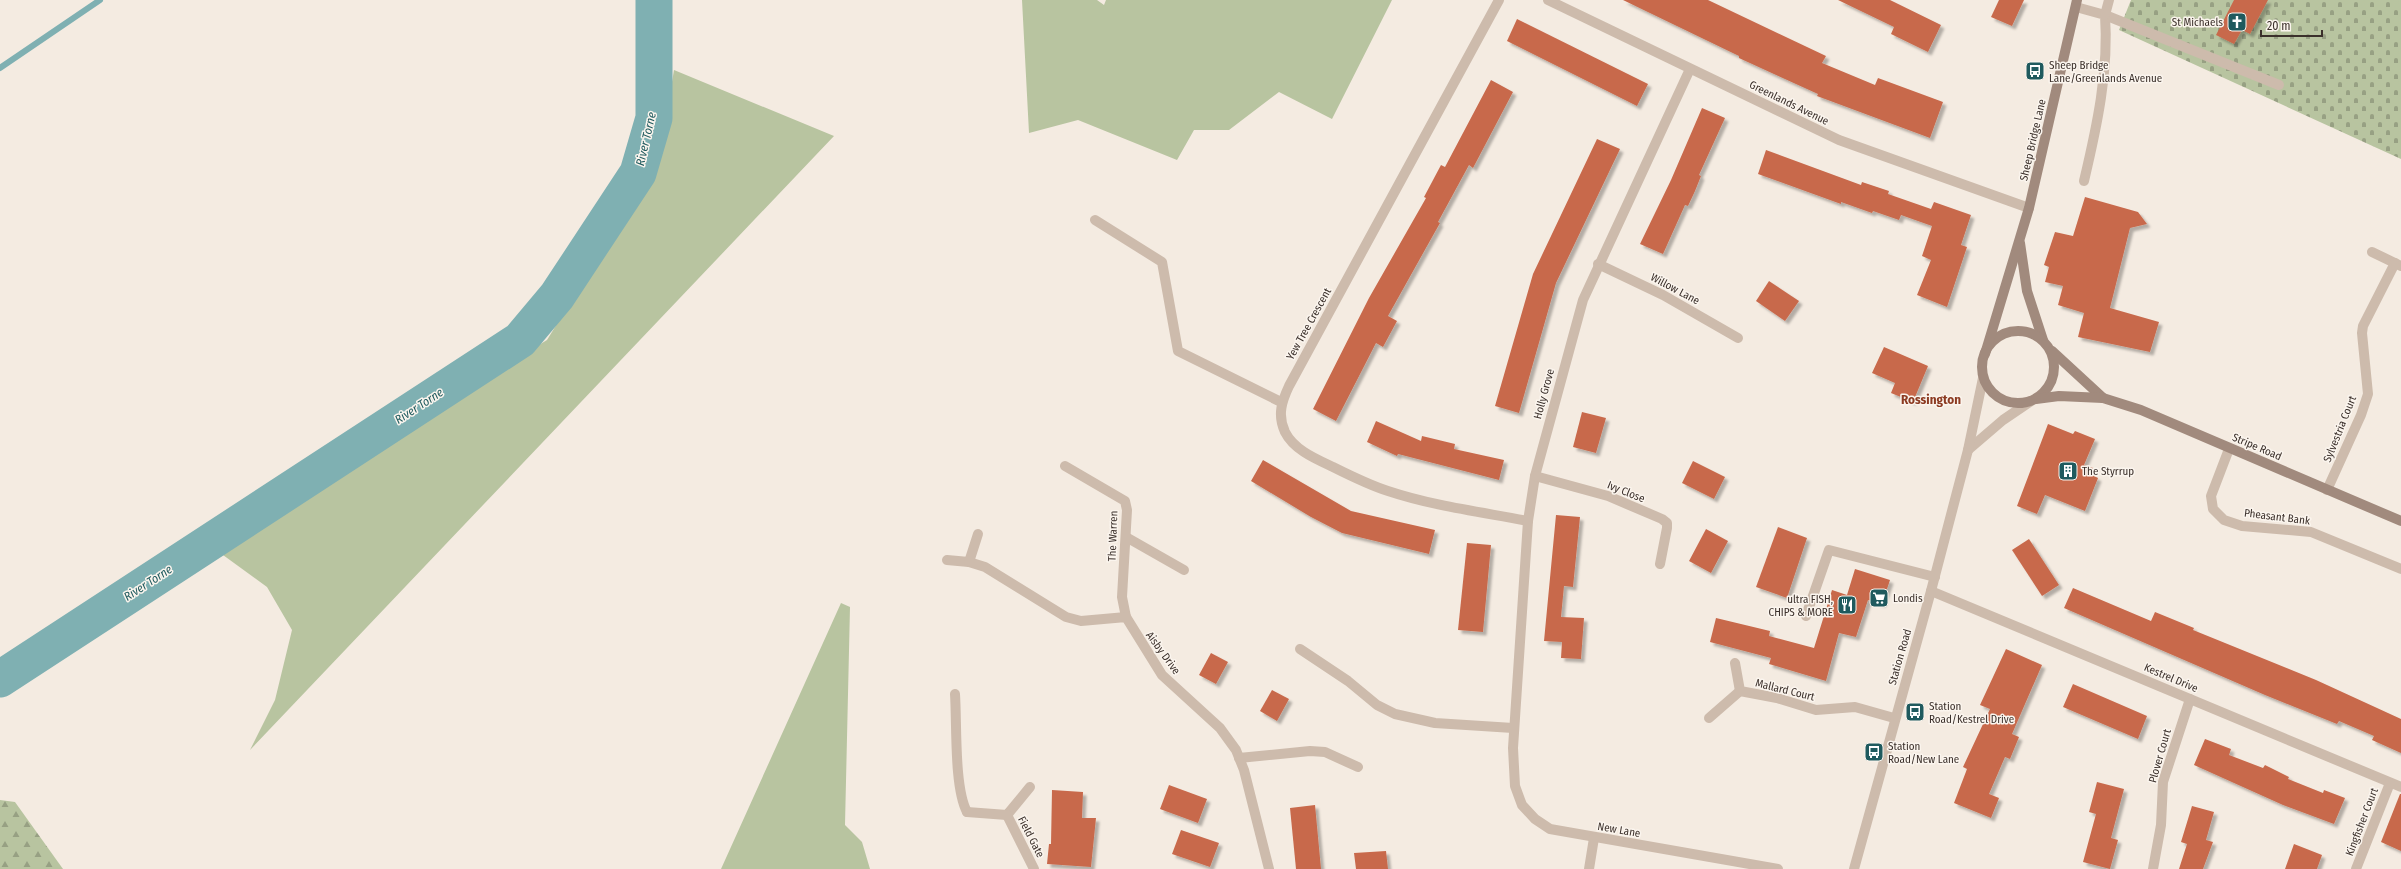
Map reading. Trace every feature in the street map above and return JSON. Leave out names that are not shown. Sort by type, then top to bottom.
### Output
[{"type":"main road","name":"Sheep Bridge Lane","points":[[1985,354],[2029,208],[2076,3]]},
{"type":"main road","name":"Sheep Bridge Lane","points":[[2020,239],[2027,291],[2043,340]]},
{"type":"main road","points":[[2022,331],[2033,334],[2043,340],[2050,350],[2054,361],[2054,374],[2050,385],[2034,400],[2020,403],[2000,398],[1993,393],[1983,378],[1985,354],[1991,344],[2000,336],[2010,332],[2022,331]]},
{"type":"main road","name":"Stripe Road","points":[[2050,350],[2103,398]]},
{"type":"main road","name":"Stripe Road","points":[[2034,400],[2059,396],[2103,398],[2141,410],[2228,449],[2401,522]]},
{"type":"street","name":"Yew Tree Crescent","points":[[1281,402],[1499,0]]},
{"type":"street","name":"Greenlands Avenue","points":[[1548,0],[1839,140],[2029,208]]},
{"type":"street","points":[[2084,181],[2098,119],[2107,45],[2105,15],[2109,0]]},
{"type":"street","points":[[2076,3],[2279,85]]},
{"type":"street","name":"Holly Grove","points":[[1513,748],[1513,728],[1528,521],[1535,476],[1583,300],[1598,264],[1690,69]]},
{"type":"street","points":[[1095,220],[1162,262],[1178,351],[1281,402],[1281,417],[1285,432],[1295,444],[1312,457],[1388,491],[1428,502],[1528,521]]},
{"type":"street","name":"Sylvestria Court","points":[[2327,490],[2361,415],[2368,394],[2362,334],[2363,326],[2398,265],[2372,252]]},
{"type":"street","name":"Willow Lane","points":[[1598,264],[1663,295],[1738,338]]},
{"type":"street","name":"Station Road","points":[[1854,869],[1894,718],[1935,577],[1968,450],[1983,378]]},
{"type":"street","points":[[1968,450],[2004,420],[2034,400]]},
{"type":"street","name":"Pheasant Bank","points":[[2228,449],[2211,496],[2213,509],[2224,520],[2242,526],[2311,532],[2401,569]]},
{"type":"street","name":"The Warren","points":[[1065,466],[1125,501],[1127,510],[1122,597],[1126,617]]},
{"type":"street","name":"Ivy Close","points":[[1535,476],[1608,496],[1667,523],[1660,564]]},
{"type":"street","points":[[969,562],[978,534]]},
{"type":"street","points":[[1126,537],[1184,570]]},
{"type":"street","points":[[1806,616],[1829,550],[1935,577]]},
{"type":"street","points":[[947,560],[969,562],[985,567],[1066,617],[1081,621],[1126,617]]},
{"type":"street","name":"Kestrel Drive","points":[[1931,591],[2401,787]]},
{"type":"street","name":"Aisby Drive","points":[[1126,617],[1162,675],[1220,728],[1239,758],[1269,869]]},
{"type":"street","points":[[1300,649],[1348,681],[1377,705],[1395,714],[1435,724],[1513,728]]},
{"type":"street","name":"Mallard Court","points":[[1735,663],[1740,691]]},
{"type":"street","name":"Mallard Court","points":[[1740,691],[1777,698],[1816,710],[1855,707],[1894,718]]},
{"type":"street","name":"Mallard Court","points":[[1709,718],[1740,691]]},
{"type":"street","name":"Field Gate","points":[[956,694],[958,763],[964,806],[967,812],[1007,815]]},
{"type":"street","name":"Plover Court","points":[[2153,869],[2161,825],[2163,782],[2190,699]]},
{"type":"street","name":"New Lane","points":[[1513,748],[1515,786],[1522,805],[1535,819],[1550,829],[1594,838],[1778,869]]},
{"type":"street","points":[[1239,758],[1310,751],[1324,752],[1358,767]]},
{"type":"street","name":"Kingfisher Court","points":[[2356,869],[2390,783]]},
{"type":"street","name":"Field Gate","points":[[1007,815],[1030,787]]},
{"type":"street","name":"Field Gate","points":[[1007,815],[1034,869]]},
{"type":"street","points":[[1589,869],[1594,838]]},
{"type":"green space","points":[[1022,0],[1097,0],[1104,5],[1106,0],[1392,0],[1332,119],[1279,92],[1229,130],[1194,130],[1177,160],[1078,120],[1029,133]]},
{"type":"green space","points":[[2131,0],[2401,0],[2401,159],[2119,30]]},
{"type":"green space","points":[[674,70],[834,136],[250,750],[275,700],[292,630],[267,587],[212,547],[547,340],[659,159]]},
{"type":"green space","points":[[841,603],[850,607],[845,825],[862,842],[870,869],[721,869]]},
{"type":"green space","points":[[0,800],[15,802],[63,869],[0,869]]},
{"type":"building","points":[[1623,0],[1708,0],[1826,56],[1822,63],[1875,85],[1878,78],[1943,102],[1930,138],[1817,96],[1818,94],[1739,58],[1739,56]]},
{"type":"building","points":[[1838,0],[1890,0],[1941,25],[1928,52],[1891,34],[1894,27]]},
{"type":"building","points":[[1999,0],[2024,0],[2012,26],[1991,17]]},
{"type":"building","name":"St Michaels","points":[[2234,0],[2268,0],[2250,34],[2242,30],[2234,44],[2216,35]]},
{"type":"building","points":[[1517,19],[1648,84],[1637,106],[1507,41]]},
{"type":"building","points":[[1491,80],[1513,92],[1473,168],[1469,165],[1438,222],[1440,223],[1388,316],[1397,321],[1383,347],[1376,343],[1336,421],[1313,409],[1369,298],[1426,198],[1424,197],[1441,165],[1445,167]]},
{"type":"building","points":[[1702,108],[1725,118],[1699,175],[1701,176],[1695,191],[1688,206],[1685,205],[1663,254],[1640,244],[1671,180]]},
{"type":"building","points":[[1597,139],[1620,149],[1556,283],[1519,413],[1495,406],[1533,274]]},
{"type":"building","points":[[1766,150],[1861,185],[1862,182],[1889,191],[1888,194],[1931,209],[1934,202],[1971,215],[1961,245],[1967,247],[1947,307],[1917,295],[1931,260],[1922,256],[1932,226],[1901,215],[1899,220],[1873,211],[1872,213],[1841,202],[1841,204],[1758,174]]},
{"type":"building","points":[[2085,197],[2138,212],[2147,224],[2130,228],[2110,308],[2159,322],[2150,352],[2078,337],[2084,313],[2058,305],[2063,286],[2045,282],[2049,267],[2044,265],[2055,232],[2073,236]]},
{"type":"building","points":[[1769,281],[1799,301],[1785,321],[1756,301]]},
{"type":"building","points":[[1884,347],[1928,366],[1913,402],[1891,393],[1895,383],[1872,373]]},
{"type":"building","points":[[1582,412],[1606,418],[1596,453],[1573,447]]},
{"type":"building","points":[[1376,421],[1421,441],[1422,436],[1455,444],[1454,449],[1504,460],[1499,480],[1398,454],[1397,456],[1367,442]]},
{"type":"building","name":"The Styrrup","points":[[2048,424],[2073,434],[2075,431],[2095,439],[2084,465],[2093,468],[2090,474],[2098,478],[2085,511],[2045,495],[2037,514],[2017,506]]},
{"type":"building","points":[[1263,460],[1351,511],[1435,530],[1429,554],[1342,533],[1311,517],[1251,481]]},
{"type":"building","points":[[1693,461],[1725,477],[1714,499],[1682,483]]},
{"type":"building","points":[[1556,515],[1580,517],[1573,587],[1564,586],[1561,617],[1584,618],[1581,659],[1561,658],[1562,642],[1544,641]]},
{"type":"building","points":[[1778,527],[1807,538],[1787,598],[1756,587]]},
{"type":"building","points":[[1706,529],[1728,541],[1711,573],[1689,561]]},
{"type":"building","points":[[2029,539],[2059,585],[2042,596],[2012,550]]},
{"type":"building","points":[[1467,543],[1491,545],[1483,632],[1458,630]]},
{"type":"building","points":[[1855,569],[1890,580],[1882,604],[1868,600],[1856,637],[1839,633],[1826,681],[1769,664],[1771,658],[1710,642],[1716,618],[1770,631],[1769,636],[1814,648],[1832,590],[1847,595]]},
{"type":"building","points":[[2073,588],[2151,621],[2155,612],[2194,628],[2193,630],[2316,680],[2401,719],[2401,753],[2372,740],[2374,736],[2339,721],[2337,724],[2265,695],[2064,608]]},
{"type":"building","points":[[2006,649],[2042,665],[2012,734],[2019,737],[2010,759],[2005,757],[1989,794],[1999,798],[1991,818],[1954,803],[1967,769],[1963,767],[1990,709],[1980,705]]},
{"type":"building","points":[[1211,653],[1228,662],[1216,684],[1199,675]]},
{"type":"building","points":[[2073,684],[2147,716],[2138,739],[2063,707]]},
{"type":"building","points":[[1272,690],[1289,699],[1277,721],[1260,711]]},
{"type":"building","points":[[2205,739],[2231,749],[2229,755],[2263,768],[2265,765],[2289,777],[2288,779],[2323,793],[2324,790],[2345,798],[2334,824],[2283,805],[2194,765]]},
{"type":"building","points":[[2097,782],[2124,789],[2111,838],[2118,840],[2110,869],[2083,862],[2096,814],[2089,812]]},
{"type":"building","points":[[1169,785],[1207,799],[1198,823],[1160,809]]},
{"type":"building","points":[[1052,790],[1083,792],[1082,818],[1096,818],[1091,867],[1047,864],[1049,844],[1051,844]]},
{"type":"building","points":[[2401,794],[2401,851],[2381,842]]},
{"type":"building","points":[[1315,805],[1321,869],[1296,869],[1290,808]]},
{"type":"building","points":[[2192,806],[2214,812],[2206,840],[2213,842],[2203,869],[2179,869],[2187,844],[2181,842]]},
{"type":"building","points":[[1181,830],[1219,843],[1210,867],[1172,854]]},
{"type":"building","points":[[2294,844],[2322,855],[2317,869],[2285,869]]},
{"type":"building","points":[[1386,851],[1388,869],[1356,869],[1354,853]]},
{"type":"waterway","points":[[0,68],[100,0]]},
{"type":"waterway","name":"River Torne","points":[[0,679],[520,340],[557,296],[638,173],[654,118],[654,0]]},
{"type":"place","name":"St Michaels","points":[[2237,22]]},
{"type":"place","name":"Sheep Bridge Lane/Greenlands Avenue","points":[[2035,71]]},
{"type":"place","name":"The Styrrup","points":[[2068,471]]},
{"type":"place","name":"Londis","points":[[1879,598]]},
{"type":"place","name":"ultra FISH, CHIPS & MORE","points":[[1847,605]]},
{"type":"place","name":"Station Road/Kestrel Drive","points":[[1915,712]]},
{"type":"place","name":"Station Road/New Lane","points":[[1874,752]]},
{"type":"district","name":"Rossington","points":[[1931,399]]}]
